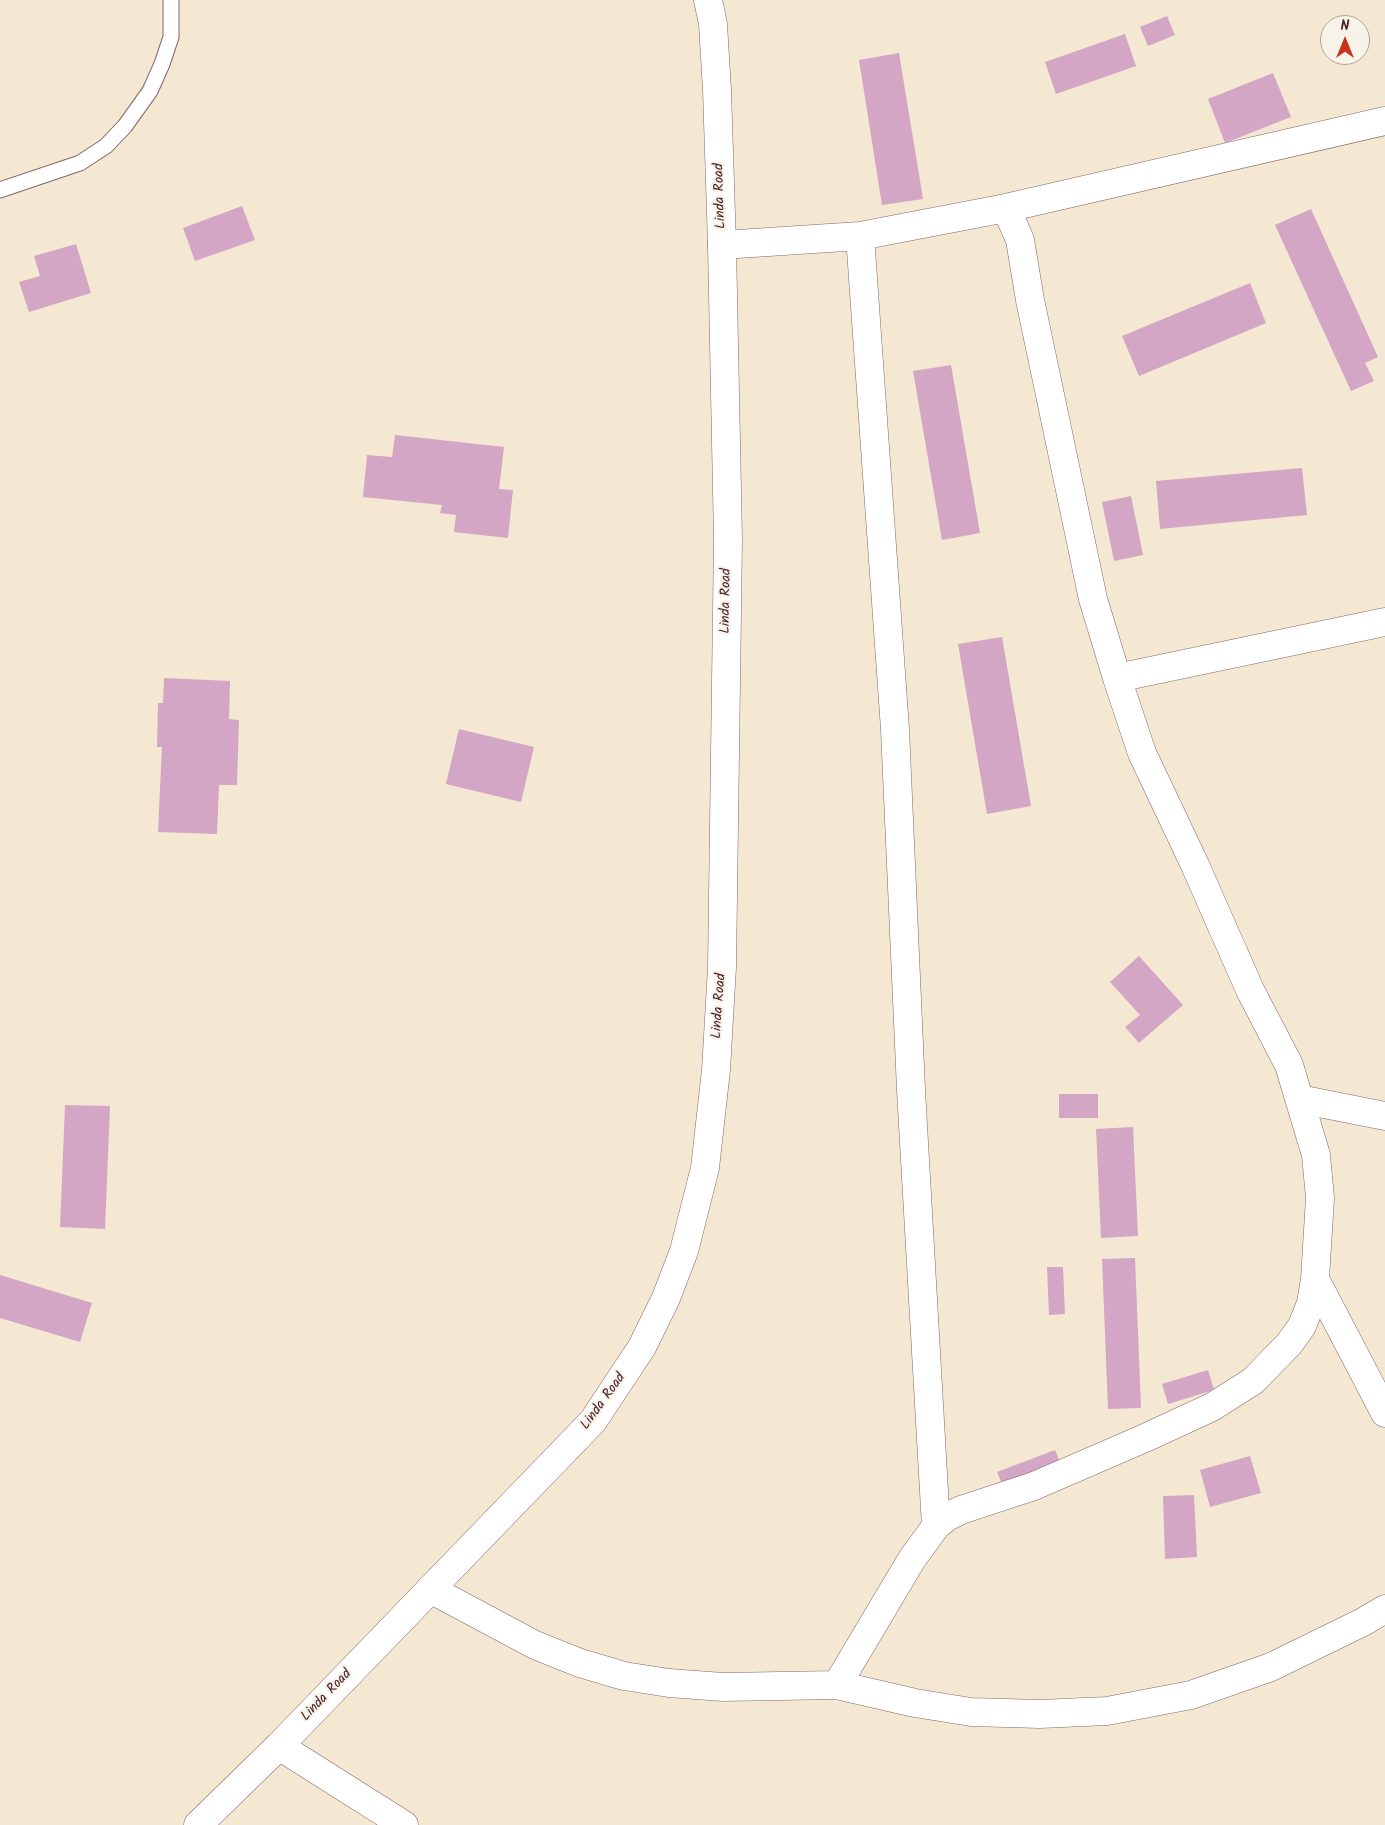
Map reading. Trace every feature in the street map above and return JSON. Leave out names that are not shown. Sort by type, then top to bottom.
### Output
[{"type":"street","name":"Linda Road","points":[[198,1825],[279,1746],[593,1421],[637,1356],[666,1298],[681,1259],[706,1168],[716,1070],[722,967],[728,540],[717,81],[713,24],[708,0]]},
{"type":"street","points":[[722,245],[860,236],[1006,208],[1385,121]]},
{"type":"street","points":[[838,1685],[916,1553],[936,1526],[947,1516],[1034,1486],[1145,1438],[1212,1407],[1253,1381],[1289,1344],[1302,1326],[1311,1303],[1315,1279],[1320,1198],[1316,1154],[1289,1065],[1250,990],[1196,865],[1142,753],[1117,678],[1093,599],[1030,300],[1020,240],[1006,208]]},
{"type":"street","points":[[860,236],[895,729],[911,1090],[936,1526]]},
{"type":"street","points":[[1117,678],[1385,622]]},
{"type":"street","points":[[1299,1098],[1385,1116]]},
{"type":"street","points":[[1315,1279],[1385,1413]]},
{"type":"street","points":[[430,1589],[535,1645],[580,1664],[624,1676],[669,1683],[723,1687],[838,1685],[914,1703],[971,1712],[1040,1714],[1107,1711],[1191,1695],[1271,1667],[1363,1622],[1385,1609]]},
{"type":"street","points":[[279,1746],[404,1825]]},
{"type":"lane","points":[[0,190],[80,162],[106,146],[125,126],[150,91],[162,64],[170,37],[171,0]]},
{"type":"building","points":[[1167,16],[1175,35],[1148,46],[1140,27]]},
{"type":"building","points":[[1125,34],[1136,66],[1056,94],[1045,62]]},
{"type":"building","points":[[899,53],[923,199],[882,205],[859,60]]},
{"type":"building","points":[[1273,73],[1291,117],[1225,143],[1208,99]]},
{"type":"building","points":[[242,206],[255,240],[195,261],[183,228]]},
{"type":"building","points":[[1311,209],[1378,357],[1365,363],[1374,381],[1351,391],[1275,225]]},
{"type":"building","points":[[76,244],[91,293],[29,312],[19,282],[40,276],[34,256]]},
{"type":"building","points":[[1250,283],[1266,323],[1139,376],[1122,336]]},
{"type":"building","points":[[951,365],[980,533],[942,540],[913,371]]},
{"type":"building","points":[[395,435],[504,447],[499,489],[513,490],[508,538],[454,532],[456,515],[440,513],[442,505],[363,497],[367,455],[392,457]]},
{"type":"building","points":[[1302,468],[1307,515],[1160,529],[1156,481]]},
{"type":"building","points":[[1131,496],[1143,555],[1114,561],[1102,502]]},
{"type":"building","points":[[1002,637],[1031,806],[987,814],[958,644]]},
{"type":"building","points":[[164,678],[230,681],[229,719],[239,720],[237,785],[219,785],[217,834],[158,832],[162,747],[157,747],[158,703],[163,703]]},
{"type":"building","points":[[459,729],[534,747],[521,802],[446,784]]},
{"type":"building","points":[[1139,956],[1183,1005],[1139,1043],[1125,1027],[1140,1015],[1110,982]]},
{"type":"building","points":[[1059,1094],[1098,1094],[1098,1118],[1059,1118]]},
{"type":"building","points":[[65,1105],[110,1106],[105,1229],[60,1227]]},
{"type":"building","points":[[1133,1127],[1138,1236],[1101,1238],[1096,1129]]},
{"type":"building","points":[[1135,1258],[1141,1408],[1108,1409],[1102,1259]]},
{"type":"building","points":[[1047,1267],[1063,1267],[1065,1314],[1049,1315]]},
{"type":"building","points":[[0,1275],[92,1303],[80,1342],[0,1318]]},
{"type":"building","points":[[1208,1370],[1214,1390],[1168,1404],[1162,1384]]},
{"type":"building","points":[[1055,1450],[1062,1467],[1004,1489],[997,1472]]},
{"type":"building","points":[[1250,1456],[1261,1493],[1210,1507],[1200,1470]]},
{"type":"building","points":[[1194,1495],[1197,1557],[1165,1559],[1163,1496]]}]
